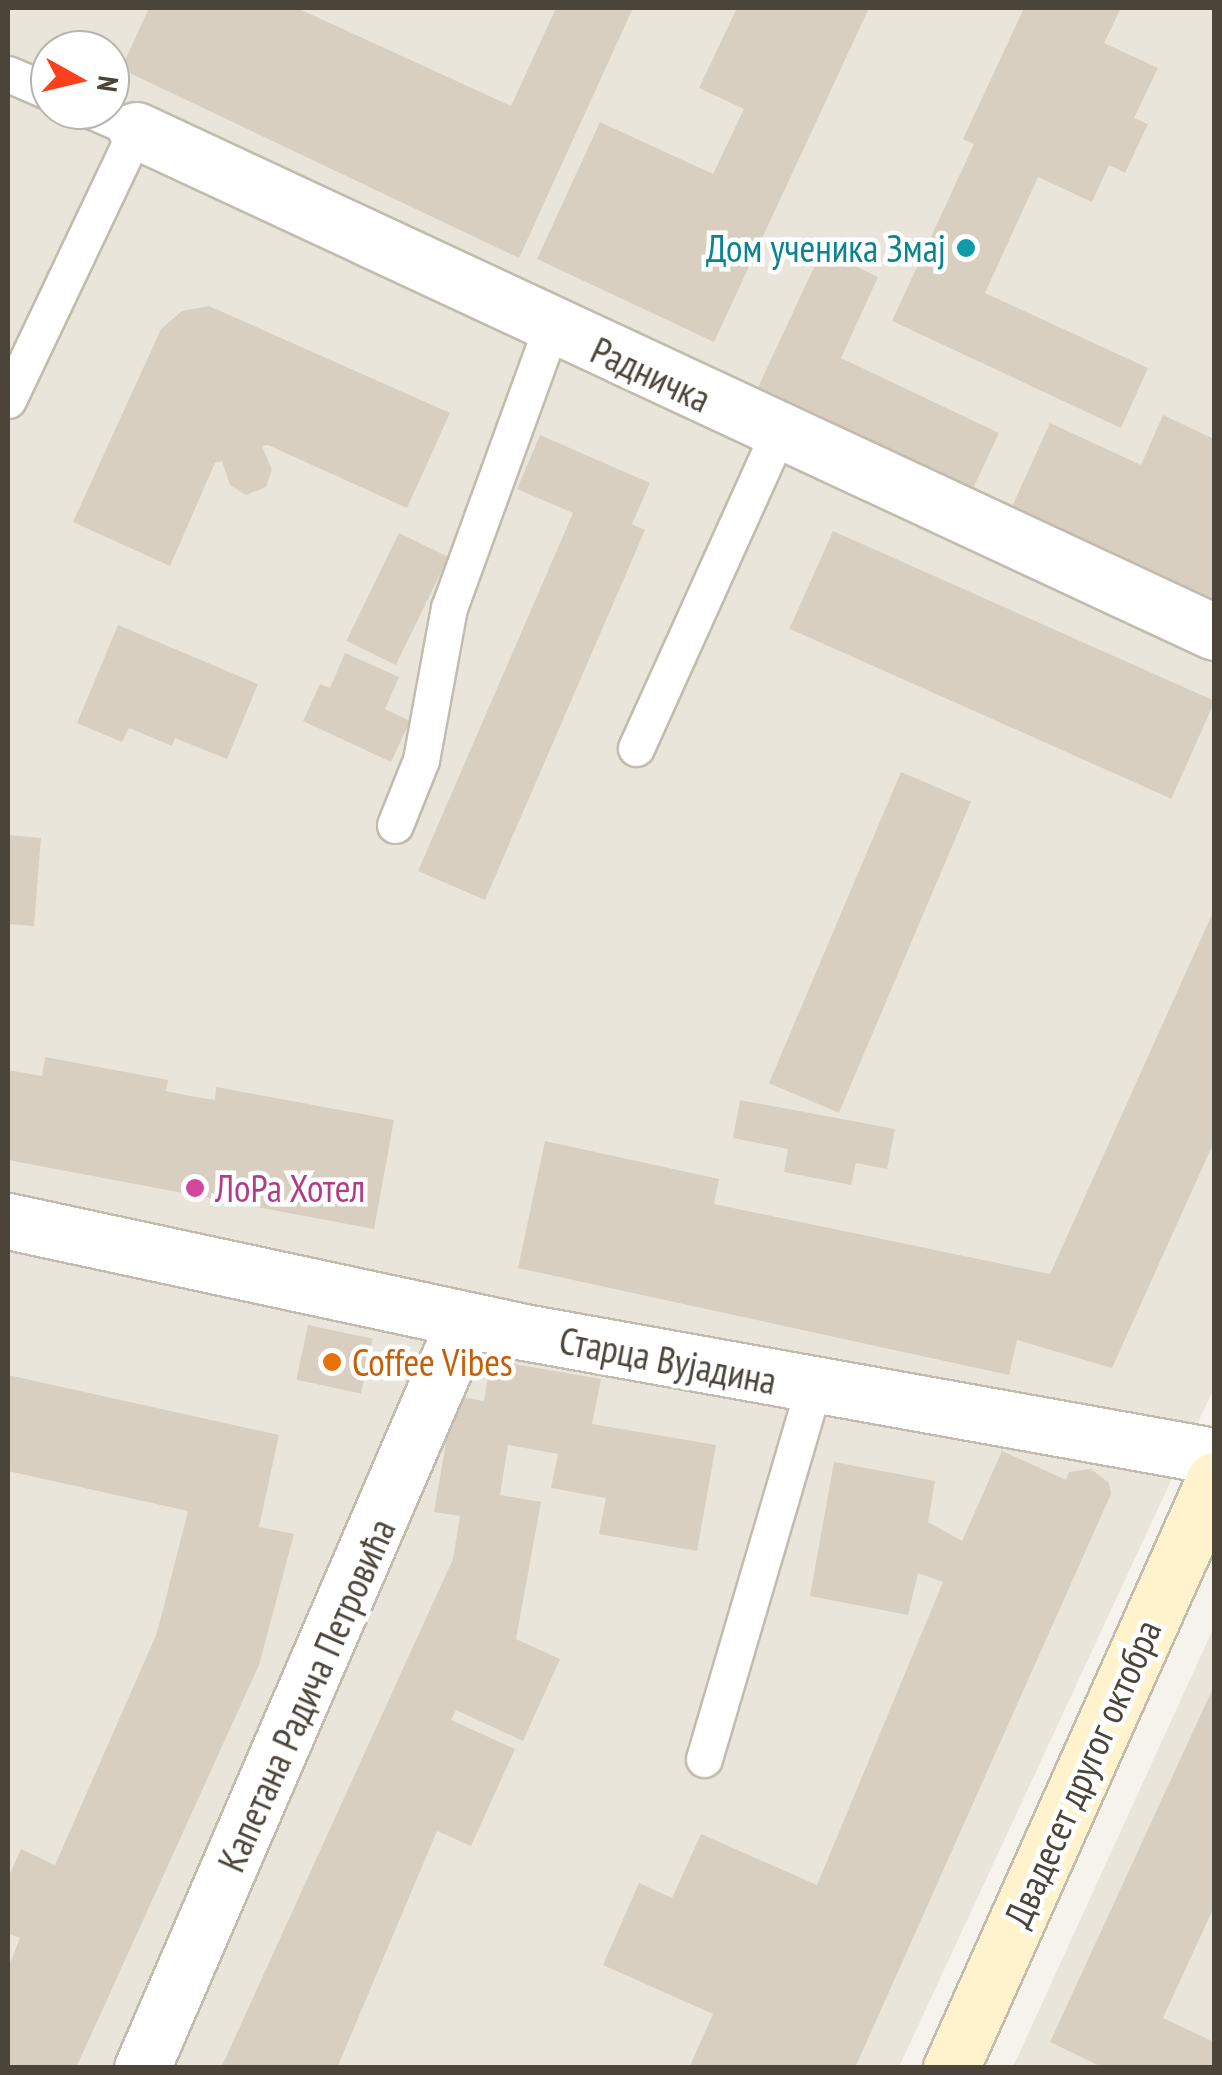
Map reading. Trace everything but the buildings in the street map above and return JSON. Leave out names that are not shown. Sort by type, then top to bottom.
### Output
[{"type":"main road","name":"Двадесет другог октобра","points":[[951,2068],[1214,1480]]},
{"type":"street","name":"Радничка","points":[[130,128],[778,434],[1214,632]]},
{"type":"street","name":"Старца Вујадина","points":[[8,1221],[465,1320],[813,1388],[1214,1456]]},
{"type":"street","name":"Капетана Радича Петровића","points":[[142,2068],[465,1320]]},
{"type":"lane","points":[[8,400],[109,130]]},
{"type":"lane","points":[[395,825],[421,760],[449,608],[550,327]]},
{"type":"lane","points":[[636,748],[778,434]]},
{"type":"lane","points":[[704,1758],[813,1388]]},
{"type":"shaded area","points":[[8,8],[1214,8],[1214,1388],[899,2067],[8,2068]]},
{"type":"shaded area","points":[[1214,1627],[1214,2067],[1013,2067]]},
{"type":"place","name":"Дом ученика Змај","points":[[966,248]]},
{"type":"place","name":"ЛоРа Хотел","points":[[195,1188]]},
{"type":"place","name":"Coffee Vibes","points":[[332,1362]]}]
